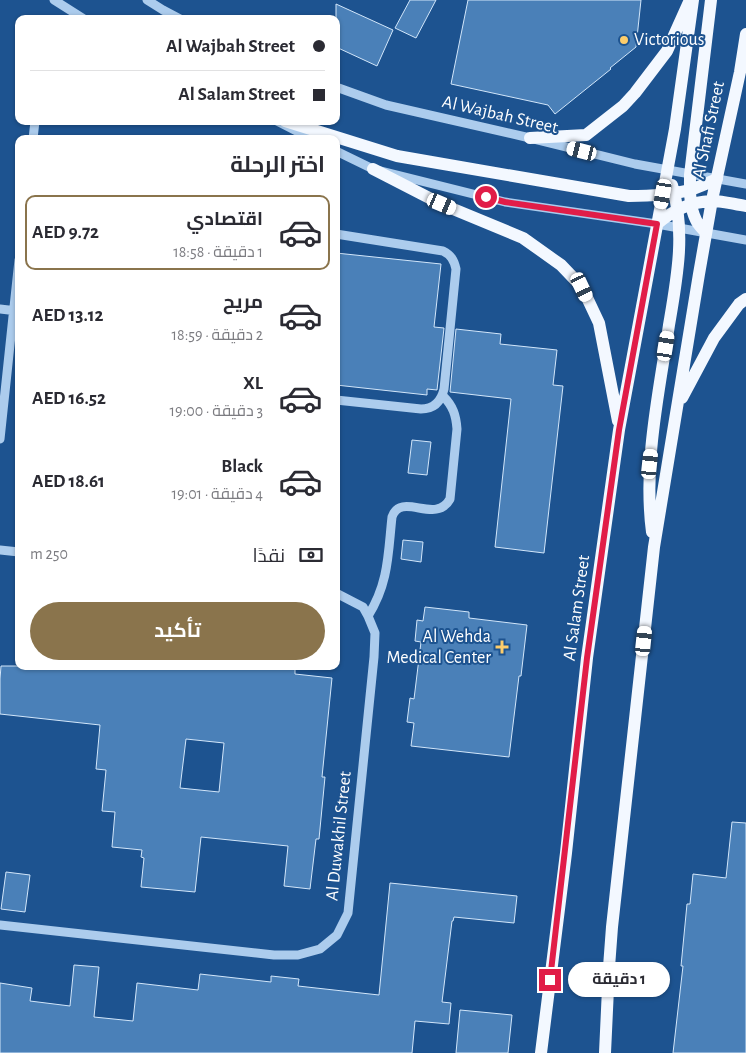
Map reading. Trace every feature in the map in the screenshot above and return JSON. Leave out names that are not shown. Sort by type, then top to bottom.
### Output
[{"type":"main road","points":[[530,138],[586,135],[623,106],[667,51],[692,0]]},
{"type":"main road","name":"Al Shafi Street","points":[[668,171],[692,0]]},
{"type":"main road","points":[[605,1053],[612,927],[654,547],[706,233],[696,222],[693,212],[690,175],[711,0]]},
{"type":"main road","name":"Al Shafi Street","points":[[706,233],[738,82],[746,34]]},
{"type":"main road","points":[[298,125],[330,135]]},
{"type":"main road","points":[[340,138],[397,156],[629,196],[668,194],[690,189],[717,179]]},
{"type":"main road","points":[[373,169],[442,204],[523,238],[561,265],[582,287],[599,323],[619,430]]},
{"type":"main road","points":[[654,547],[650,501],[650,464],[657,402],[678,270],[680,228],[677,210],[668,194],[668,171]]},
{"type":"main road","name":"Al Salam Street","points":[[541,1053],[567,843],[587,658],[619,430],[657,224],[668,194]]},
{"type":"main road","points":[[657,224],[668,215],[692,204],[712,200],[746,206]]},
{"type":"main road","points":[[676,409],[714,338],[739,304],[746,299]]},
{"type":"street","points":[[54,0],[78,15]]},
{"type":"street","points":[[147,0],[172,15]]},
{"type":"street","name":"Al Wajbah Street","points":[[340,88],[386,105],[635,164],[746,184]]},
{"type":"street","points":[[285,125],[304,135]]},
{"type":"street","points":[[340,153],[373,169],[505,202],[657,224],[746,240]]},
{"type":"street","points":[[340,235],[443,251],[452,258],[456,269],[443,396],[439,402],[428,409],[340,400]]},
{"type":"street","points":[[0,309],[15,311]]},
{"type":"street","points":[[0,439],[15,319]]},
{"type":"street","points":[[340,595],[362,608],[368,616],[384,581],[394,512],[402,506],[438,509],[448,504],[450,499],[456,420],[454,411],[443,396]]},
{"type":"street","points":[[0,550],[15,552]]},
{"type":"street","name":"Al Duwakhil Street","points":[[0,925],[298,955],[320,949],[337,935],[348,913],[374,657],[375,633],[368,616]]},
{"type":"building","points":[[410,0],[436,0],[416,38],[395,28]]},
{"type":"building","points":[[468,0],[641,0],[636,47],[555,114],[548,105],[451,84]]},
{"type":"building","points":[[336,4],[393,30],[377,66],[340,49],[340,15],[336,15]]},
{"type":"building","points":[[340,253],[441,264],[434,327],[444,328],[437,390],[427,389],[427,395],[340,385]]},
{"type":"building","points":[[456,329],[501,334],[500,344],[557,350],[553,385],[563,386],[544,553],[495,547],[511,399],[450,392]]},
{"type":"building","points":[[412,440],[431,442],[427,475],[408,473]]},
{"type":"building","points":[[403,540],[423,542],[421,562],[401,559]]},
{"type":"building","points":[[425,607],[469,612],[469,618],[527,625],[509,757],[411,746],[414,723],[407,722],[410,698],[414,699],[421,642],[415,641],[417,620],[423,621]]},
{"type":"building","points":[[1,666],[15,666],[15,670],[295,670],[295,674],[332,678],[322,777],[325,777],[319,839],[316,839],[310,889],[284,886],[288,846],[201,837],[195,892],[141,887],[144,858],[141,857],[142,850],[112,847],[115,812],[102,811],[106,770],[96,769],[100,725],[0,714]],"holes":[[[186,739],[224,743],[219,792],[180,788]]]},
{"type":"building","points":[[732,822],[746,823],[746,1053],[673,1053],[683,966],[681,966],[687,904],[690,904],[693,874],[726,878]]},
{"type":"building","points":[[6,872],[30,875],[25,912],[1,909]]},
{"type":"building","points":[[390,883],[517,896],[514,923],[454,917],[442,1002],[451,1003],[449,1024],[415,1021],[412,1053],[0,1053],[0,983],[32,988],[30,1001],[70,1006],[74,965],[99,967],[94,1017],[133,1021],[137,983],[198,990],[200,974],[271,982],[271,976],[299,979],[298,986],[379,995]]},
{"type":"building","points":[[460,1010],[512,1015],[508,1053],[456,1053]]},
{"type":"place","name":"Victorious","points":[[624,40]]},
{"type":"place","name":"Al Wehda Medical Center","points":[[502,647]]},
{"type":"route","points":[[486,197],[505,202],[657,224],[619,430],[592,620],[550,980]]}]
